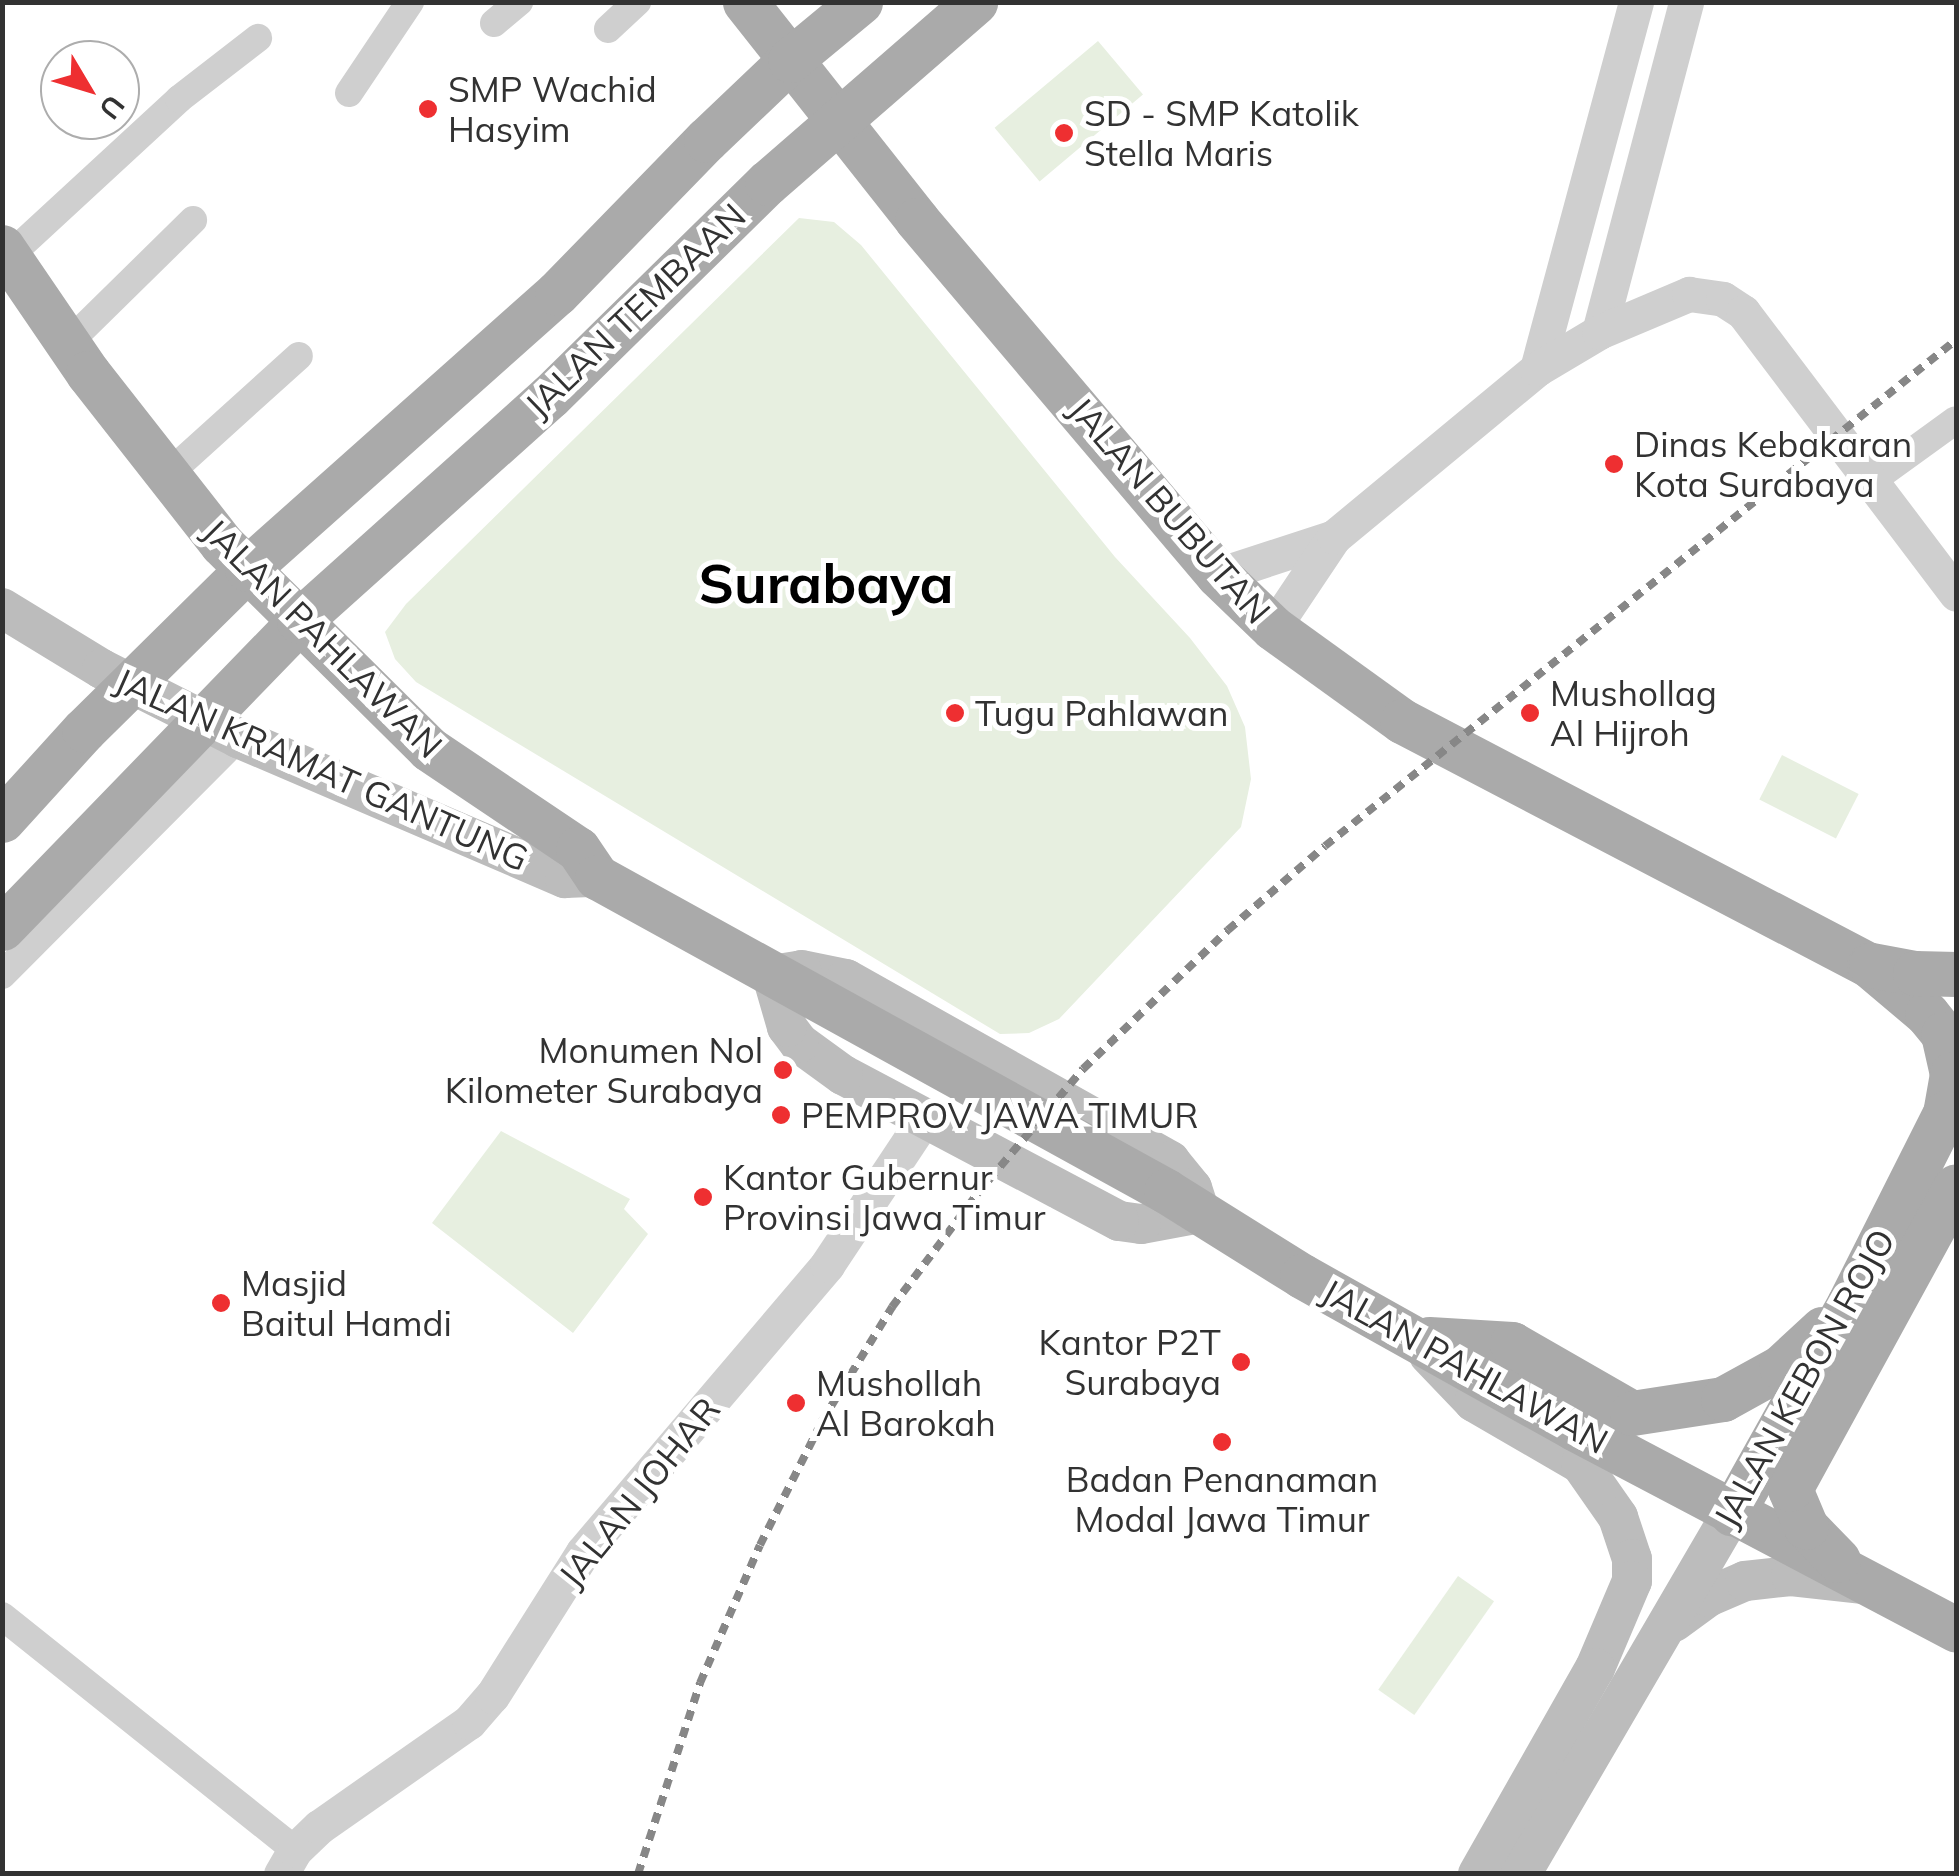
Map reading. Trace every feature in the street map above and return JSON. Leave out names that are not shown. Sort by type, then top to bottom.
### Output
[{"type":"main road","name":"JALAN BUBUTAN","points":[[745,2],[838,120],[1218,575],[1273,628],[1402,721],[1869,965]]},
{"type":"main road","name":"JALAN TEMBAAN","points":[[2,820],[130,684],[247,569],[557,293],[790,60],[860,2]]},
{"type":"main road","name":"JALAN TEMBAAN","points":[[2,928],[219,729],[298,621],[550,396],[725,223],[975,2]]},
{"type":"main road","name":"JALAN PAHLAWAN","points":[[5,252],[166,476],[247,569],[429,749],[578,850],[597,877],[1200,1213],[1413,1338],[1732,1513],[1956,1629]]},
{"type":"main road","name":"JALAN KRAMAT GANTUNG","points":[[2,608],[130,684],[219,729],[565,878],[597,877]]},
{"type":"main road","points":[[1869,965],[1915,974],[1956,974]]},
{"type":"main road","name":"JALAN KEBON ROJO","points":[[1521,1874],[1849,1304],[1946,1113],[1952,1074],[1943,1034],[1927,1014],[1869,965]]},
{"type":"main road","points":[[772,974],[787,1027],[799,1043],[843,1074],[1119,1221],[1140,1224],[1200,1213]]},
{"type":"main road","name":"JALAN KEBON ROJO","points":[[1861,1579],[1806,1527],[1790,1489],[1956,1186]]},
{"type":"main road","points":[[1413,1338],[1512,1344],[1632,1413],[1723,1400],[1781,1367],[1849,1304]]},
{"type":"main road","points":[[1413,1338],[1474,1402],[1581,1464],[1618,1517],[1632,1559],[1632,1581],[1603,1650],[1478,1874]]},
{"type":"main road","points":[[1661,1632],[1708,1597],[1744,1582],[1791,1576],[1861,1579]]},
{"type":"street","points":[[349,93],[410,2]]},
{"type":"street","points":[[494,23],[519,2]]},
{"type":"street","points":[[608,28],[637,2]]},
{"type":"street","points":[[1537,369],[1636,2]]},
{"type":"street","points":[[1599,332],[1686,2]]},
{"type":"street","points":[[5,252],[179,98],[258,38]]},
{"type":"street","points":[[69,342],[193,220]]},
{"type":"street","points":[[1273,628],[1334,537],[1537,369],[1599,332],[1689,294],[1736,306],[1873,480],[1956,594]]},
{"type":"street","points":[[166,476],[299,356]]},
{"type":"street","points":[[1873,480],[1956,420]]},
{"type":"street","points":[[1218,575],[1334,537]]},
{"type":"street","points":[[2,974],[219,729]]},
{"type":"street","name":"JALAN JOHAR","points":[[288,1862],[319,1827],[469,1722],[492,1696],[583,1552],[827,1265],[924,1119]]},
{"type":"street","points":[[2,1616],[288,1862]]},
{"type":"green space","points":[[1098,41],[1143,95],[1040,181],[995,128]]},
{"type":"green space","points":[[799,218],[834,222],[861,245],[1115,557],[1190,638],[1227,686],[1245,727],[1251,779],[1241,827],[1059,1019],[1029,1033],[1000,1034],[416,682],[395,659],[385,632],[406,604]]},
{"type":"green space","points":[[1782,755],[1859,794],[1836,839],[1759,800]]},
{"type":"green space","points":[[501,1131],[630,1199],[624,1209],[648,1234],[573,1333],[432,1223]]},
{"type":"green space","points":[[1458,1576],[1494,1601],[1414,1715],[1378,1690]]},
{"type":"railway","points":[[638,1874],[700,1683],[760,1545],[822,1421],[892,1307],[977,1194],[1083,1069],[1228,930],[1325,846],[1956,340]]},
{"type":"place","name":"SMP Wachid Hasyim","points":[[428,109]]},
{"type":"place","name":"SD - SMP Katolik Stella Maris","points":[[1064,133]]},
{"type":"place","name":"Dinas Kebakaran Kota Surabaya","points":[[1614,464]]},
{"type":"place","name":"Tugu Pahlawan","points":[[955,713]]},
{"type":"place","name":"Mushollag Al Hijroh","points":[[1530,713]]},
{"type":"place","name":"Monumen Nol Kilometer Surabaya","points":[[783,1070]]},
{"type":"place","name":"PEMPROV JAWA TIMUR","points":[[781,1115]]},
{"type":"place","name":"Kantor Gubernur Provinsi Jawa Timur","points":[[703,1197]]},
{"type":"place","name":"Masjid Baitul Hamdi","points":[[221,1303]]},
{"type":"place","name":"Kantor P2T Surabaya","points":[[1241,1362]]},
{"type":"place","name":"Mushollah Al Barokah","points":[[796,1403]]},
{"type":"place","name":"Badan Penanaman Modal Jawa Timur","points":[[1222,1442]]},
{"type":"district","name":"Surabaya","points":[[826,583]]}]
